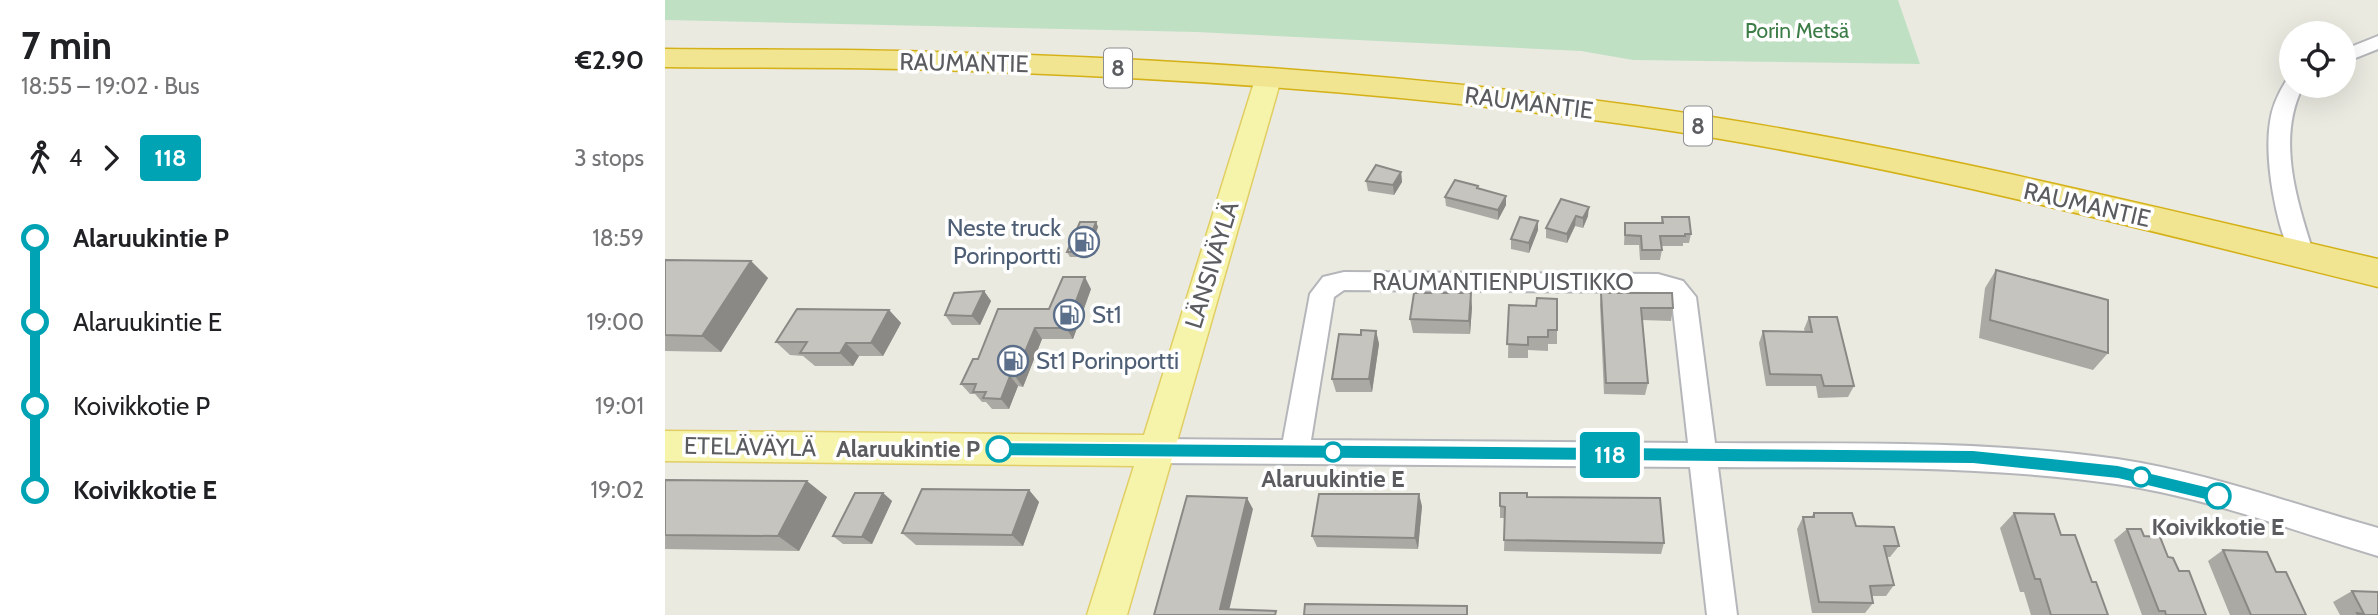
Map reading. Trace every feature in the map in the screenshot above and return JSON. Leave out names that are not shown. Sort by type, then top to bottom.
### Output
[{"type":"highway","name":"RAUMANTIE","points":[[665,58],[966,61],[1269,76],[1398,87],[1627,114],[1773,138],[1952,174],[2378,273]]},
{"type":"main road","name":"LÄNSIVÄYLÄ","points":[[1107,615],[1269,76]]},
{"type":"main road","name":"ETELÄVÄYLÄ","points":[[665,446],[1156,451]]},
{"type":"street","points":[[2356,51],[2378,42]]},
{"type":"street","points":[[2283,98],[2279,120],[2280,152],[2292,221],[2302,255]]},
{"type":"street","name":"RAUMANTIENPUISTIKKO","points":[[1295,452],[1322,294],[1331,284],[1344,281],[1658,283],[1674,288],[1684,297],[1703,456]]},
{"type":"street","name":"ETELÄVÄYLÄ","points":[[1156,451],[1973,457],[2118,472],[2199,490],[2378,542]]},
{"type":"street","points":[[1703,456],[1722,615]]},
{"type":"green space","name":"Porin Metsä","points":[[665,0],[1898,0],[1920,64],[1633,60],[1581,51],[1196,32],[665,20]]},
{"type":"building","points":[[1376,165],[1401,172],[1393,185],[1366,181]]},
{"type":"building","points":[[1455,180],[1506,196],[1498,210],[1445,197]]},
{"type":"building","points":[[1561,199],[1589,207],[1583,218],[1576,216],[1567,234],[1546,228]]},
{"type":"building","points":[[1520,217],[1538,221],[1529,243],[1511,239]]},
{"type":"building","points":[[1662,217],[1689,217],[1691,234],[1660,236],[1662,250],[1642,250],[1641,236],[1625,235],[1625,223],[1663,223]]},
{"type":"building","points":[[1080,222],[1096,222],[1084,252],[1067,252]]},
{"type":"building","points":[[665,260],[751,261],[702,336],[665,335]]},
{"type":"building","points":[[1996,270],[2108,300],[2108,353],[1990,320]]},
{"type":"building","points":[[1063,277],[1085,277],[1066,328],[1035,328],[1015,376],[1010,376],[1001,399],[983,398],[986,392],[973,392],[976,384],[961,384],[973,359],[978,359],[998,309],[1049,309]]},
{"type":"building","points":[[984,291],[972,316],[945,315],[954,293]]},
{"type":"building","points":[[1414,293],[1471,293],[1469,321],[1410,319]]},
{"type":"building","points":[[1601,293],[1672,293],[1673,308],[1641,308],[1648,383],[1606,383]]},
{"type":"building","points":[[1537,298],[1557,299],[1557,330],[1548,330],[1548,337],[1528,337],[1528,345],[1507,344],[1509,305],[1536,306]]},
{"type":"building","points":[[797,309],[889,310],[871,343],[846,343],[840,353],[800,353],[807,342],[776,342]]},
{"type":"building","points":[[1809,317],[1837,317],[1854,386],[1824,386],[1821,375],[1770,374],[1763,331],[1812,332]]},
{"type":"building","points":[[1361,330],[1376,331],[1369,379],[1332,379],[1339,334],[1361,335]]},
{"type":"building","points":[[665,480],[807,481],[778,536],[665,535]]},
{"type":"building","points":[[922,489],[1029,490],[1012,535],[902,533]]},
{"type":"building","points":[[855,493],[883,493],[862,537],[833,536]]},
{"type":"building","points":[[1500,493],[1527,493],[1527,497],[1660,498],[1664,543],[1504,540],[1505,507],[1500,506]]},
{"type":"building","points":[[1319,494],[1419,494],[1415,538],[1312,536]]},
{"type":"building","points":[[1187,496],[1247,498],[1220,609],[1276,611],[1275,615],[1154,615]]},
{"type":"building","points":[[1814,513],[1852,513],[1856,526],[1894,527],[1899,546],[1884,546],[1894,585],[1870,586],[1873,603],[1819,602],[1803,517],[1814,517]]},
{"type":"building","points":[[2014,513],[2054,514],[2061,535],[2075,535],[2092,582],[2096,582],[2108,615],[2051,615],[2040,579],[2035,579]]},
{"type":"building","points":[[2127,529],[2141,529],[2144,536],[2160,537],[2168,557],[2173,558],[2179,571],[2189,571],[2206,615],[2166,615],[2165,611],[2159,611]]},
{"type":"building","points":[[2223,550],[2267,552],[2276,572],[2286,572],[2306,615],[2251,615]]},
{"type":"building","points":[[2352,591],[2378,592],[2378,615],[2358,615],[2357,613],[2364,614]]},
{"type":"building","points":[[1305,604],[1467,606],[1467,615],[1304,615]]},
{"type":"bus line","name":"118","points":[[999,449],[1973,457],[2118,472],[2218,496]]},
{"type":"place","name":"Neste truck Porinportti","points":[[1084,242]]},
{"type":"place","name":"St1","points":[[1069,315]]},
{"type":"place","name":"St1 Porinportti","points":[[1013,361]]},
{"type":"place","name":"Alaruukintie P","points":[[999,449]]},
{"type":"place","name":"Alaruukintie E","points":[[1333,452]]},
{"type":"place","name":"Koivikkotie E","points":[[2218,496]]}]
